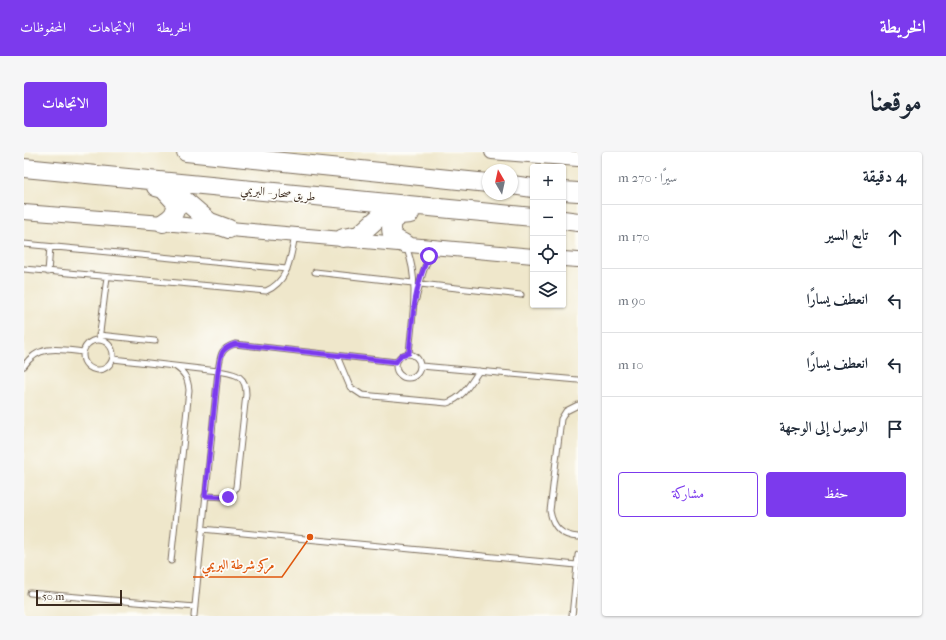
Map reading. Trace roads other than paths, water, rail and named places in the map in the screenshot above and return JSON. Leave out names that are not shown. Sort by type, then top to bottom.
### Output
[{"type":"highway","points":[[186,152],[482,182]]},
{"type":"highway","points":[[24,169],[162,187],[174,192],[210,222],[229,229]]},
{"type":"highway","name":"طريق صحار - البريمي","points":[[24,169],[530,217]]},
{"type":"highway","points":[[135,184],[165,191],[176,203],[176,210],[172,217],[163,223]]},
{"type":"highway","points":[[518,186],[530,188]]},
{"type":"highway","points":[[566,191],[578,192]]},
{"type":"highway","points":[[343,238],[359,235],[378,218],[387,213],[403,210],[530,224]]},
{"type":"highway","points":[[405,244],[394,238],[390,231],[392,221],[400,215],[420,212]]},
{"type":"highway","points":[[566,220],[578,222]]},
{"type":"highway","points":[[566,226],[578,227]]},
{"type":"street","points":[[499,152],[578,159]]},
{"type":"street","points":[[24,212],[343,238],[530,256]]},
{"type":"street","points":[[566,259],[578,260]]},
{"type":"lane","points":[[24,270],[266,291],[276,287],[283,279],[287,269],[295,235]]},
{"type":"lane","points":[[24,244],[287,269]]},
{"type":"lane","points":[[405,244],[412,267],[414,306],[409,353]]},
{"type":"lane","points":[[48,272],[50,247]]},
{"type":"lane","points":[[414,306],[424,268],[429,256],[438,247]]},
{"type":"lane","points":[[315,272],[413,283]]},
{"type":"lane","points":[[99,338],[107,277]]},
{"type":"lane","points":[[420,284],[521,295]]},
{"type":"lane","points":[[99,338],[109,344],[112,348],[112,359],[105,368],[94,369],[85,363],[83,352],[89,343],[99,338],[155,342]]},
{"type":"lane","points":[[194,616],[205,496],[221,353],[226,347],[235,344],[396,362]]},
{"type":"lane","points":[[24,366],[36,353],[46,349],[83,352]]},
{"type":"lane","points":[[409,353],[417,357],[420,366],[417,374],[413,377],[404,378],[397,372],[396,362],[401,355],[409,353]]},
{"type":"lane","points":[[337,356],[350,387],[362,395],[447,403],[455,401],[462,396],[479,371]]},
{"type":"lane","points":[[112,359],[233,373],[241,377],[246,385],[246,394],[236,487],[233,493],[228,497],[205,496]]},
{"type":"lane","points":[[171,561],[190,390],[188,380],[183,372],[175,366]]},
{"type":"lane","points":[[420,366],[578,380]]},
{"type":"lane","points":[[578,405],[566,411],[561,419],[550,511],[552,522],[559,531],[569,536],[578,537]]},
{"type":"lane","points":[[202,529],[577,565]]},
{"type":"lane","points":[[572,616],[578,555]]},
{"type":"lane","points":[[30,593],[194,607]]},
{"type":"place","name":"مركز شرطة البريمي","points":[[310,537]]}]
